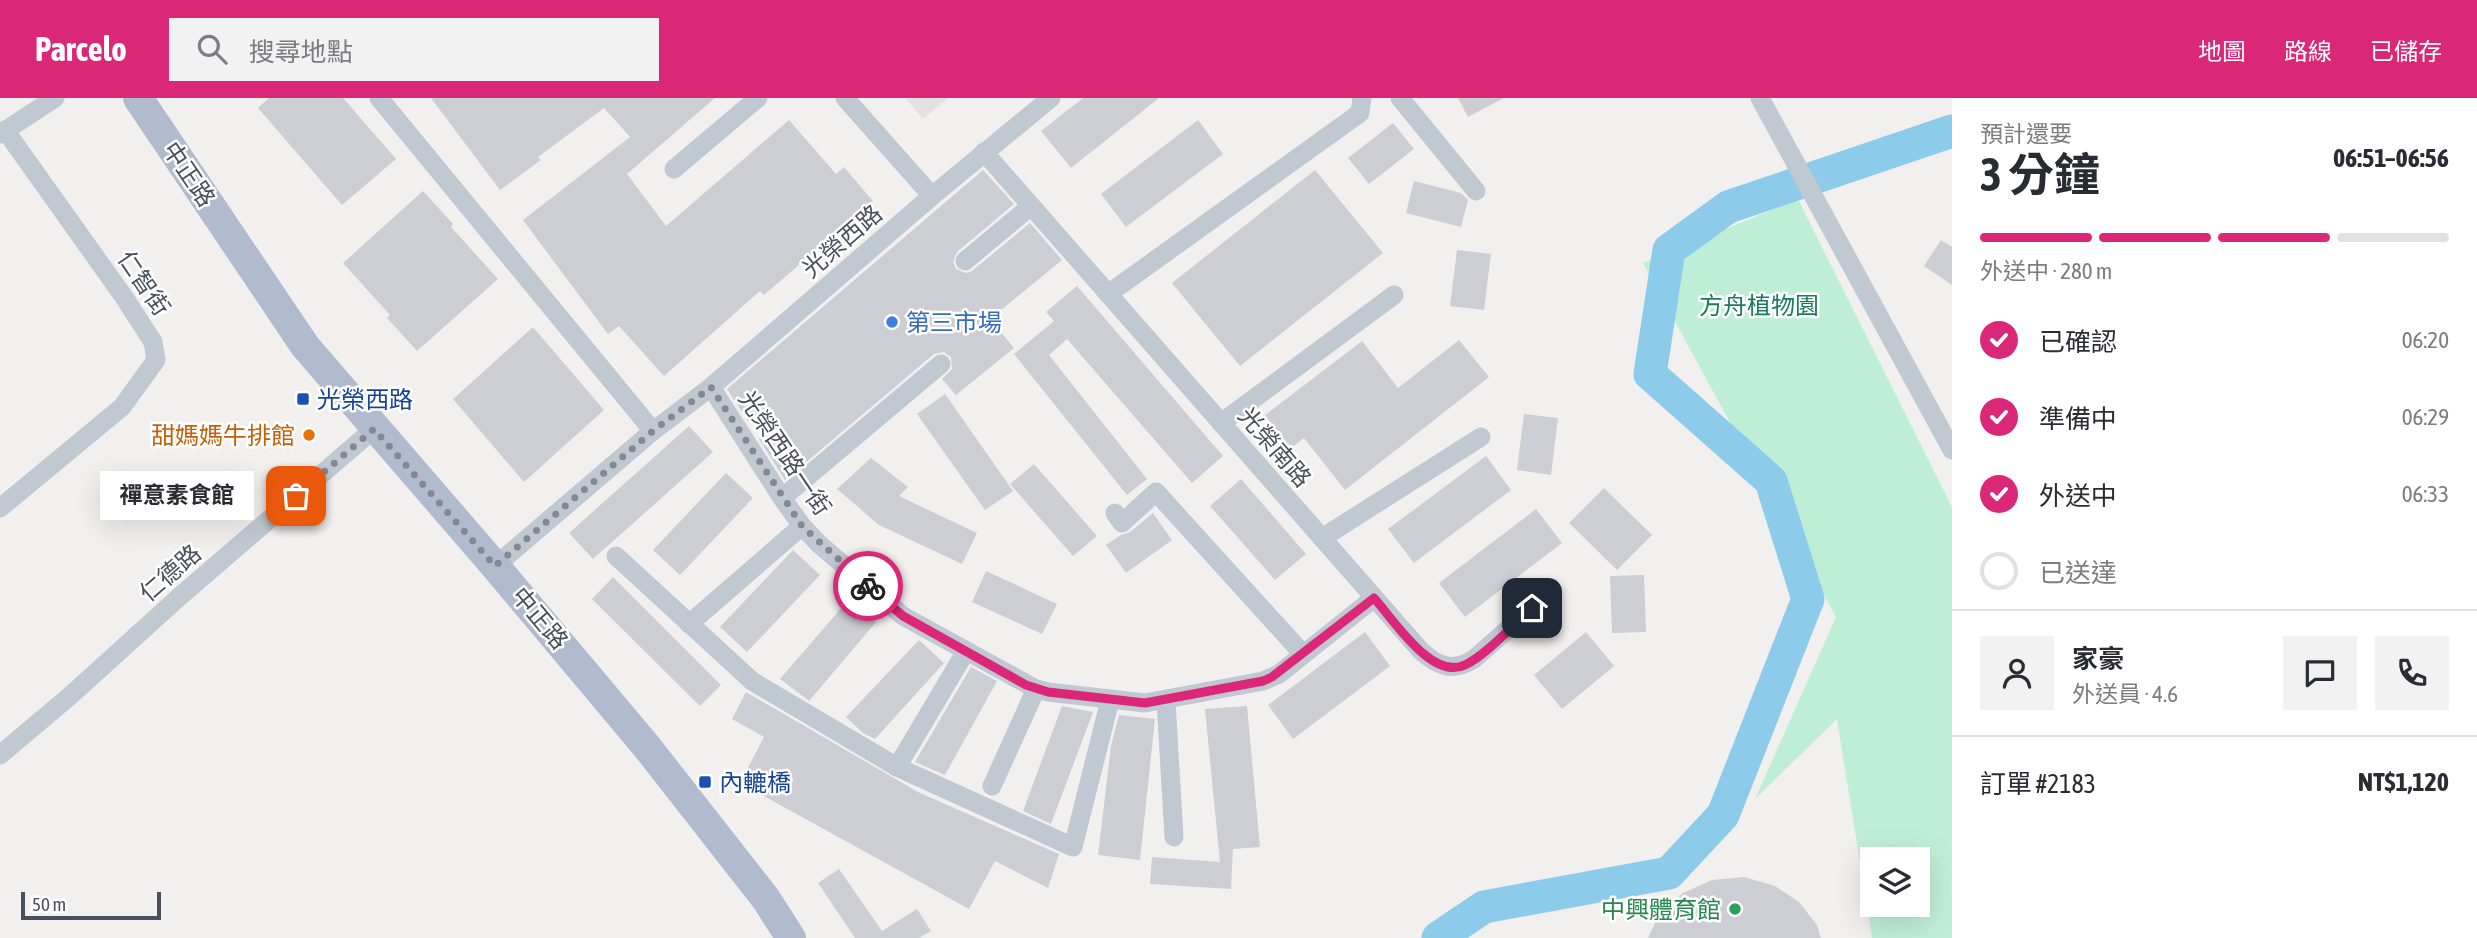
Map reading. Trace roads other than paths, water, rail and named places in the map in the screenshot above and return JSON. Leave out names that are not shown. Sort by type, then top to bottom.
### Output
[{"type":"main road","name":"中正路","points":[[138,98],[304,346],[495,566],[647,747],[766,899],[791,938]]},
{"type":"street","points":[[3,132],[55,98]]},
{"type":"street","points":[[379,98],[653,431]]},
{"type":"street","points":[[674,169],[758,98]]},
{"type":"street","points":[[845,98],[932,196]]},
{"type":"street","name":"光榮西路","points":[[495,566],[653,431],[711,387],[932,196],[1051,98]]},
{"type":"street","points":[[1108,294],[1360,113],[1362,98]]},
{"type":"street","points":[[1400,98],[1476,191]]},
{"type":"street","points":[[1760,98],[1952,450]]},
{"type":"street","name":"仁智街","points":[[0,508],[122,407],[156,360],[153,342],[124,297],[3,132]]},
{"type":"street","name":"光榮南路","points":[[984,152],[1421,652],[1433,662],[1447,668],[1462,666],[1474,659],[1551,591]]},
{"type":"street","points":[[965,261],[1031,206]]},
{"type":"street","points":[[1221,422],[1394,295]]},
{"type":"street","points":[[782,498],[941,364]]},
{"type":"street","name":"光榮西路一街","points":[[711,387],[802,526],[903,616],[1036,689],[1145,703],[1263,681],[1279,674],[1374,598]]},
{"type":"street","name":"仁德路","points":[[0,755],[374,429]]},
{"type":"street","points":[[1322,538],[1481,436]]},
{"type":"street","points":[[1115,513],[1122,523],[1156,492],[1303,654]]},
{"type":"street","points":[[689,624],[802,526]]},
{"type":"street","points":[[616,556],[752,681],[897,767],[1073,847],[1110,700]]},
{"type":"street","points":[[897,767],[966,651]]},
{"type":"street","points":[[992,786],[1036,689]]},
{"type":"street","points":[[1166,701],[1174,837]]},
{"type":"waterway","points":[[1438,938],[1484,907],[1669,873],[1723,815],[1808,599],[1771,481],[1650,374],[1669,250],[1728,207],[1952,131]]},
{"type":"place","name":"第三市場","points":[[892,322]]},
{"type":"place","name":"光榮西路","points":[[303,399]]},
{"type":"place","name":"甜媽媽牛排館","points":[[309,435]]},
{"type":"place","name":"禪意素食館","points":[[296,496]]},
{"type":"place","name":"內轆橋","points":[[705,782]]},
{"type":"place","name":"中興體育館","points":[[1735,909]]},
{"type":"park label","name":"方舟植物園","points":[[1759,305]]}]
